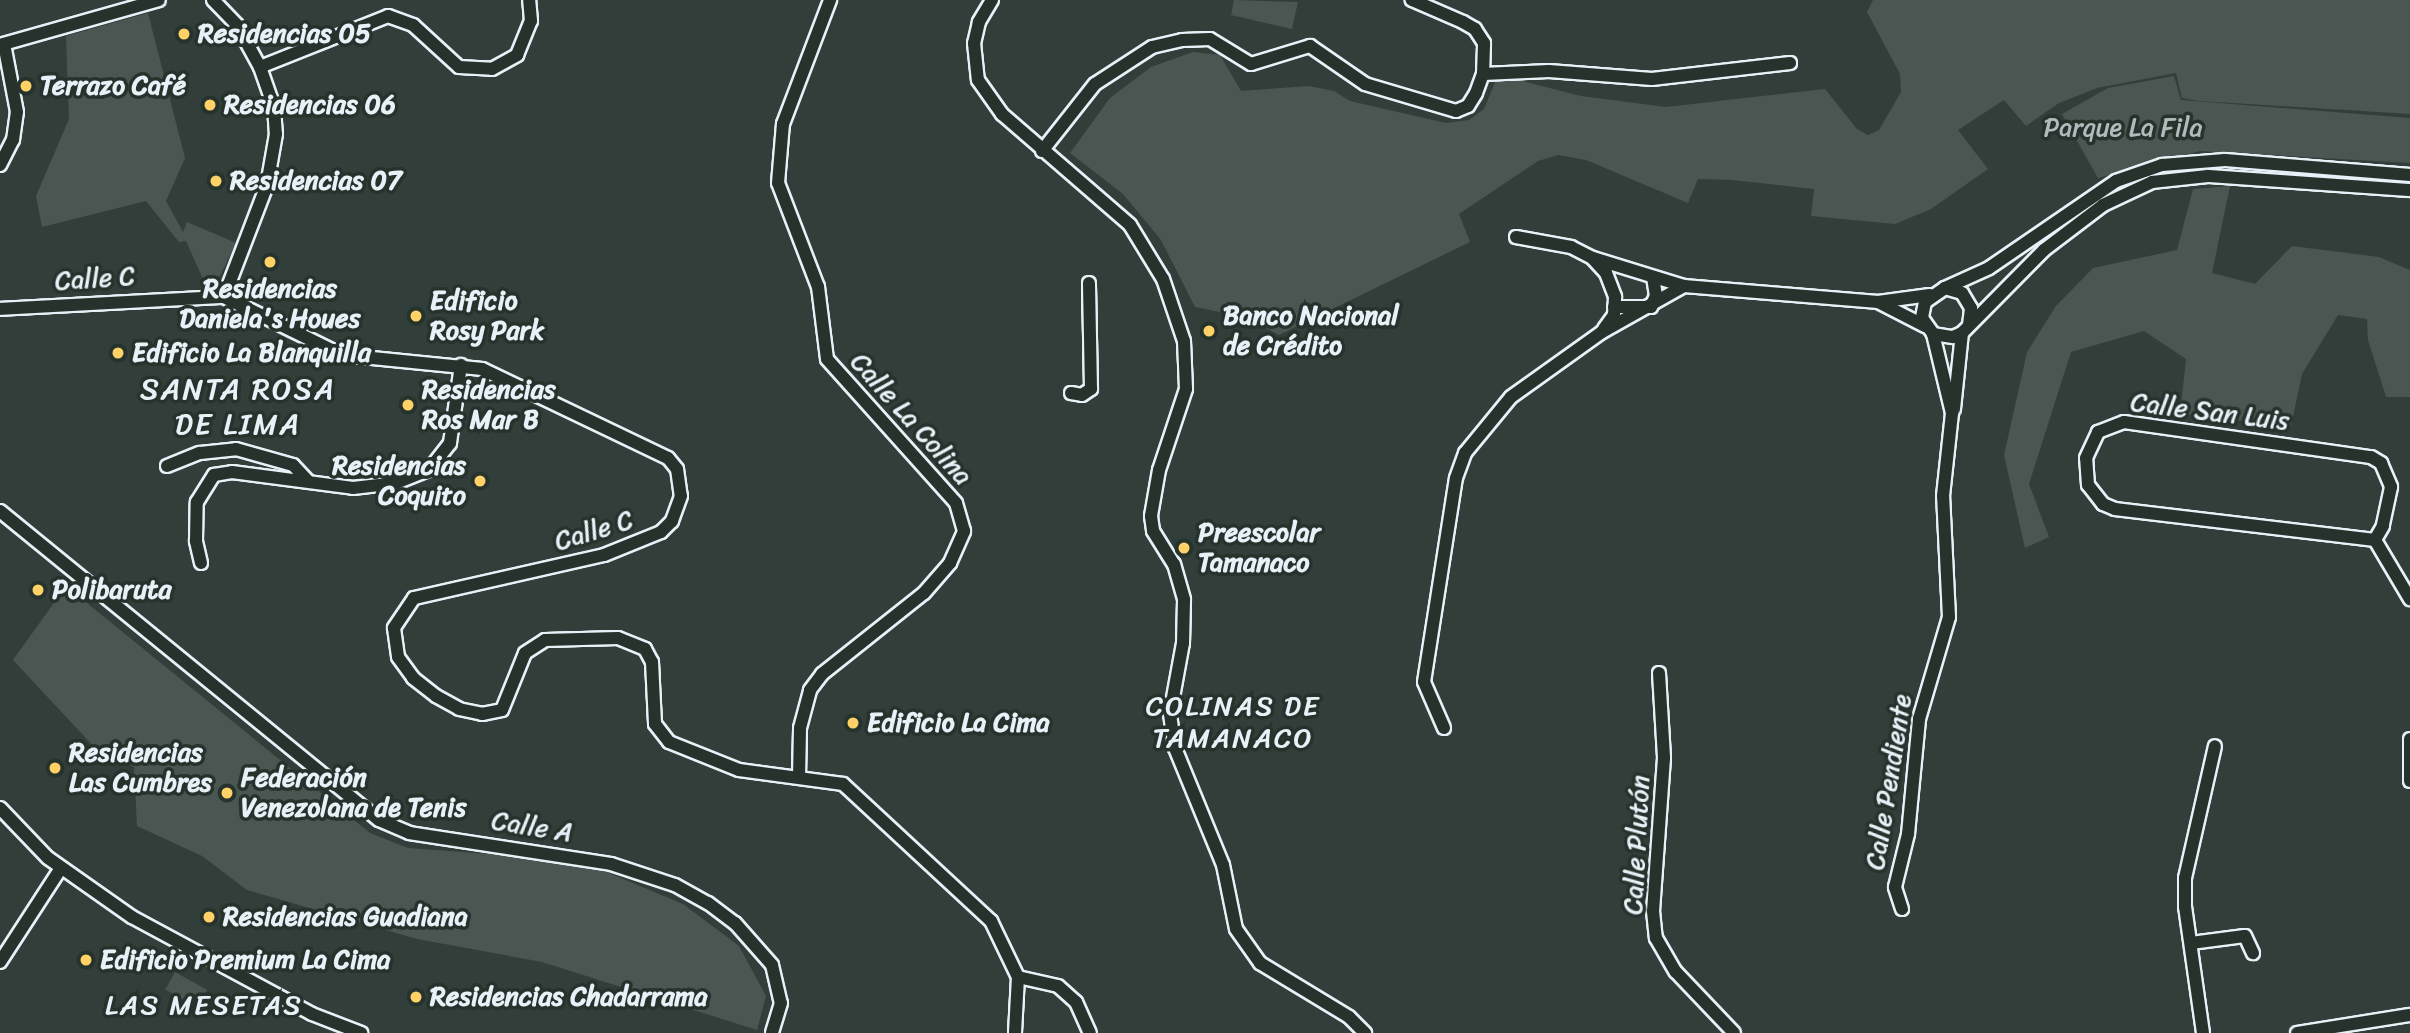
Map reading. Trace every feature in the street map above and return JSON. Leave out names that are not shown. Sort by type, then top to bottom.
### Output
[{"type":"street","points":[[0,165],[13,140],[17,111],[2,44],[159,0]]},
{"type":"street","points":[[213,0],[237,25],[260,67],[274,107],[274,160],[224,297]]},
{"type":"street","points":[[260,67],[388,16],[414,25],[459,67],[492,69],[517,55],[522,46],[531,21],[529,0]]},
{"type":"street","name":"Calle La Colina","points":[[799,777],[800,728],[810,690],[822,674],[924,593],[950,563],[964,531],[956,503],[827,359],[815,275],[778,183],[783,124],[830,0]]},
{"type":"street","points":[[992,0],[979,22],[974,43],[978,80],[1002,114],[1130,225],[1163,279],[1184,341],[1186,389],[1159,470],[1151,516],[1153,531],[1174,564],[1184,600],[1183,643],[1170,714],[1173,739],[1223,865],[1236,929],[1260,963],[1349,1017],[1365,1033]]},
{"type":"street","points":[[1042,151],[1104,76],[1152,47],[1182,40],[1210,39],[1251,64],[1310,46],[1365,84],[1445,111],[1468,106],[1483,74],[1484,43],[1475,29],[1412,0]]},
{"type":"street","points":[[1483,74],[1549,71],[1652,79],[1790,63]]},
{"type":"street","points":[[1516,237],[1571,247],[1593,258],[1684,286],[1878,302],[1930,295],[1989,268],[2110,185],[2162,165],[2225,160],[2410,175]]},
{"type":"street","points":[[1878,302],[1929,330],[1953,337],[1965,329],[2043,250],[2103,205],[2152,182],[2208,176],[2410,190]]},
{"type":"street","points":[[1593,258],[1606,273],[1614,307],[1602,332]]},
{"type":"street","points":[[1651,307],[1656,289],[1653,277]]},
{"type":"street","points":[[1071,393],[1082,395],[1091,389],[1089,283]]},
{"type":"street","points":[[1444,728],[1424,682],[1456,478],[1465,453],[1511,397],[1602,332],[1651,307],[1684,286]]},
{"type":"street","points":[[1945,288],[1968,300],[1965,329]]},
{"type":"street","points":[[1929,330],[1922,310],[1930,295]]},
{"type":"street","name":"Calle C","points":[[0,309],[224,297],[342,355],[368,361],[461,365],[514,382],[655,449],[677,469],[681,496],[672,521],[647,540],[545,570],[414,598],[398,616],[392,640],[407,670],[422,687],[458,709],[493,713],[507,702],[525,653],[533,645],[565,637],[618,638],[645,649],[652,662],[655,724],[669,743],[717,764],[766,776],[799,777]]},
{"type":"street","points":[[1614,307],[1651,307]]},
{"type":"street","name":"Calle Pendiente","points":[[1902,909],[1895,887],[1909,834],[1919,719],[1950,617],[1943,496],[1965,329]]},
{"type":"street","name":"Calle Pendiente","points":[[1929,330],[1952,413]]},
{"type":"street","points":[[201,563],[195,541],[197,502],[214,475],[232,472],[374,487],[429,470],[450,443],[461,365]]},
{"type":"street","name":"Calle San Luis","points":[[2124,422],[2356,452],[2381,463],[2391,487],[2375,540],[2115,509],[2103,504],[2088,485],[2090,443],[2108,425],[2124,422]]},
{"type":"street","points":[[167,466],[200,453],[250,450],[293,465],[307,480]]},
{"type":"street","name":"Calle A","points":[[0,510],[379,820],[409,833],[611,864],[667,882],[708,903],[735,923],[772,965],[781,1003],[772,1033]]},
{"type":"street","points":[[2375,540],[2410,598]]},
{"type":"street","name":"Calle Plutón","points":[[1659,673],[1664,758],[1653,911],[1656,938],[1676,972],[1734,1033]]},
{"type":"street","points":[[2410,739],[2410,781]]},
{"type":"street","points":[[2203,1033],[2185,907],[2188,852],[2215,746]]},
{"type":"street","points":[[799,777],[843,784],[857,792],[889,831],[991,920],[1018,977],[1015,1033]]},
{"type":"street","points":[[0,808],[61,868],[132,917],[312,1014],[361,1033]]},
{"type":"street","points":[[0,962],[61,868]]},
{"type":"street","points":[[2191,943],[2245,936],[2253,953]]},
{"type":"street","points":[[1018,977],[1058,986],[1076,1002],[1090,1033]]},
{"type":"street","points":[[2297,1033],[2410,1015]]},
{"type":"green space","points":[[1234,0],[1298,2],[1292,29],[1231,15]]},
{"type":"green space","points":[[1873,0],[2410,0],[2410,114],[2199,101],[2182,98],[2176,73],[2097,88],[2059,103],[2026,126],[2004,100],[1958,130],[1988,169],[1931,209],[1895,224],[1811,216],[1814,189],[1732,180],[1698,179],[1688,203],[1586,160],[1558,155],[1538,161],[1459,214],[1470,242],[1279,335],[1245,317],[1195,307],[1161,240],[1123,194],[1070,153],[1110,98],[1151,67],[1193,52],[1220,55],[1241,91],[1309,86],[1334,91],[1350,101],[1446,123],[1469,120],[1484,109],[1498,75],[1581,96],[1666,107],[1825,89],[1857,129],[1868,135],[1879,130],[1901,92],[1900,74],[1867,12]]},
{"type":"green space","points":[[148,13],[185,158],[166,201],[183,232],[187,222],[236,243],[220,276],[203,279],[186,241],[179,242],[146,201],[42,227],[36,196],[69,119],[66,36]]},
{"type":"green space","name":"Parque La Fila","points":[[2174,76],[2181,100],[2410,118],[2410,163],[2200,151],[2098,178],[2062,114],[2108,88]]},
{"type":"green space","points":[[2230,186],[2212,273],[2255,284],[2292,246],[2379,257],[2410,270],[2410,397],[2386,397],[2368,340],[2367,319],[2338,315],[2302,374],[2291,426],[2180,414],[2186,359],[2144,331],[2071,352],[2029,484],[2049,537],[2025,548],[2004,455],[2027,352],[2056,306],[2093,268],[2177,250],[2193,189]]},
{"type":"green space","name":"Federación Venezolana de Tenis","points":[[66,586],[370,833],[408,848],[529,857],[604,871],[683,904],[739,946],[766,996],[757,1030],[542,962],[417,939],[247,890],[202,856],[137,826],[134,767],[97,750],[13,660]]},
{"type":"green space","points":[[175,972],[207,990],[198,1007],[165,989]]},
{"type":"place","name":"Residencias 05","points":[[184,34]]},
{"type":"place","name":"Terrazo Café","points":[[26,86]]},
{"type":"place","name":"Residencias 06","points":[[210,105]]},
{"type":"place","name":"Residencias 07","points":[[216,181]]},
{"type":"place","name":"Residencias Daniela's Houes","points":[[270,262]]},
{"type":"place","name":"Edificio Rosy Park","points":[[416,316]]},
{"type":"place","name":"Banco Nacional de Crédito","points":[[1209,331]]},
{"type":"place","name":"Edificio La Blanquilla","points":[[118,353]]},
{"type":"place","name":"Residencias Ros Mar B","points":[[408,405]]},
{"type":"place","name":"Residencias Coquito","points":[[480,481]]},
{"type":"place","name":"Preescolar Tamanaco","points":[[1184,548]]},
{"type":"place","name":"Polibaruta","points":[[38,590]]},
{"type":"place","name":"Edificio La Cima","points":[[853,723]]},
{"type":"place","name":"Residencias Las Cumbres","points":[[55,768]]},
{"type":"place","name":"Federación Venezolana de Tenis","points":[[227,793]]},
{"type":"place","name":"Residencias Guadiana","points":[[209,917]]},
{"type":"place","name":"Edificio Premium La Cima","points":[[86,960]]},
{"type":"place","name":"Residencias Chadarrama","points":[[416,997]]},
{"type":"district","name":"SANTA ROSA DE LIMA","points":[[238,406]]},
{"type":"district","name":"COLINAS DE TAMANACO","points":[[1233,722]]},
{"type":"district","name":"LAS MESETAS","points":[[204,1005]]}]
